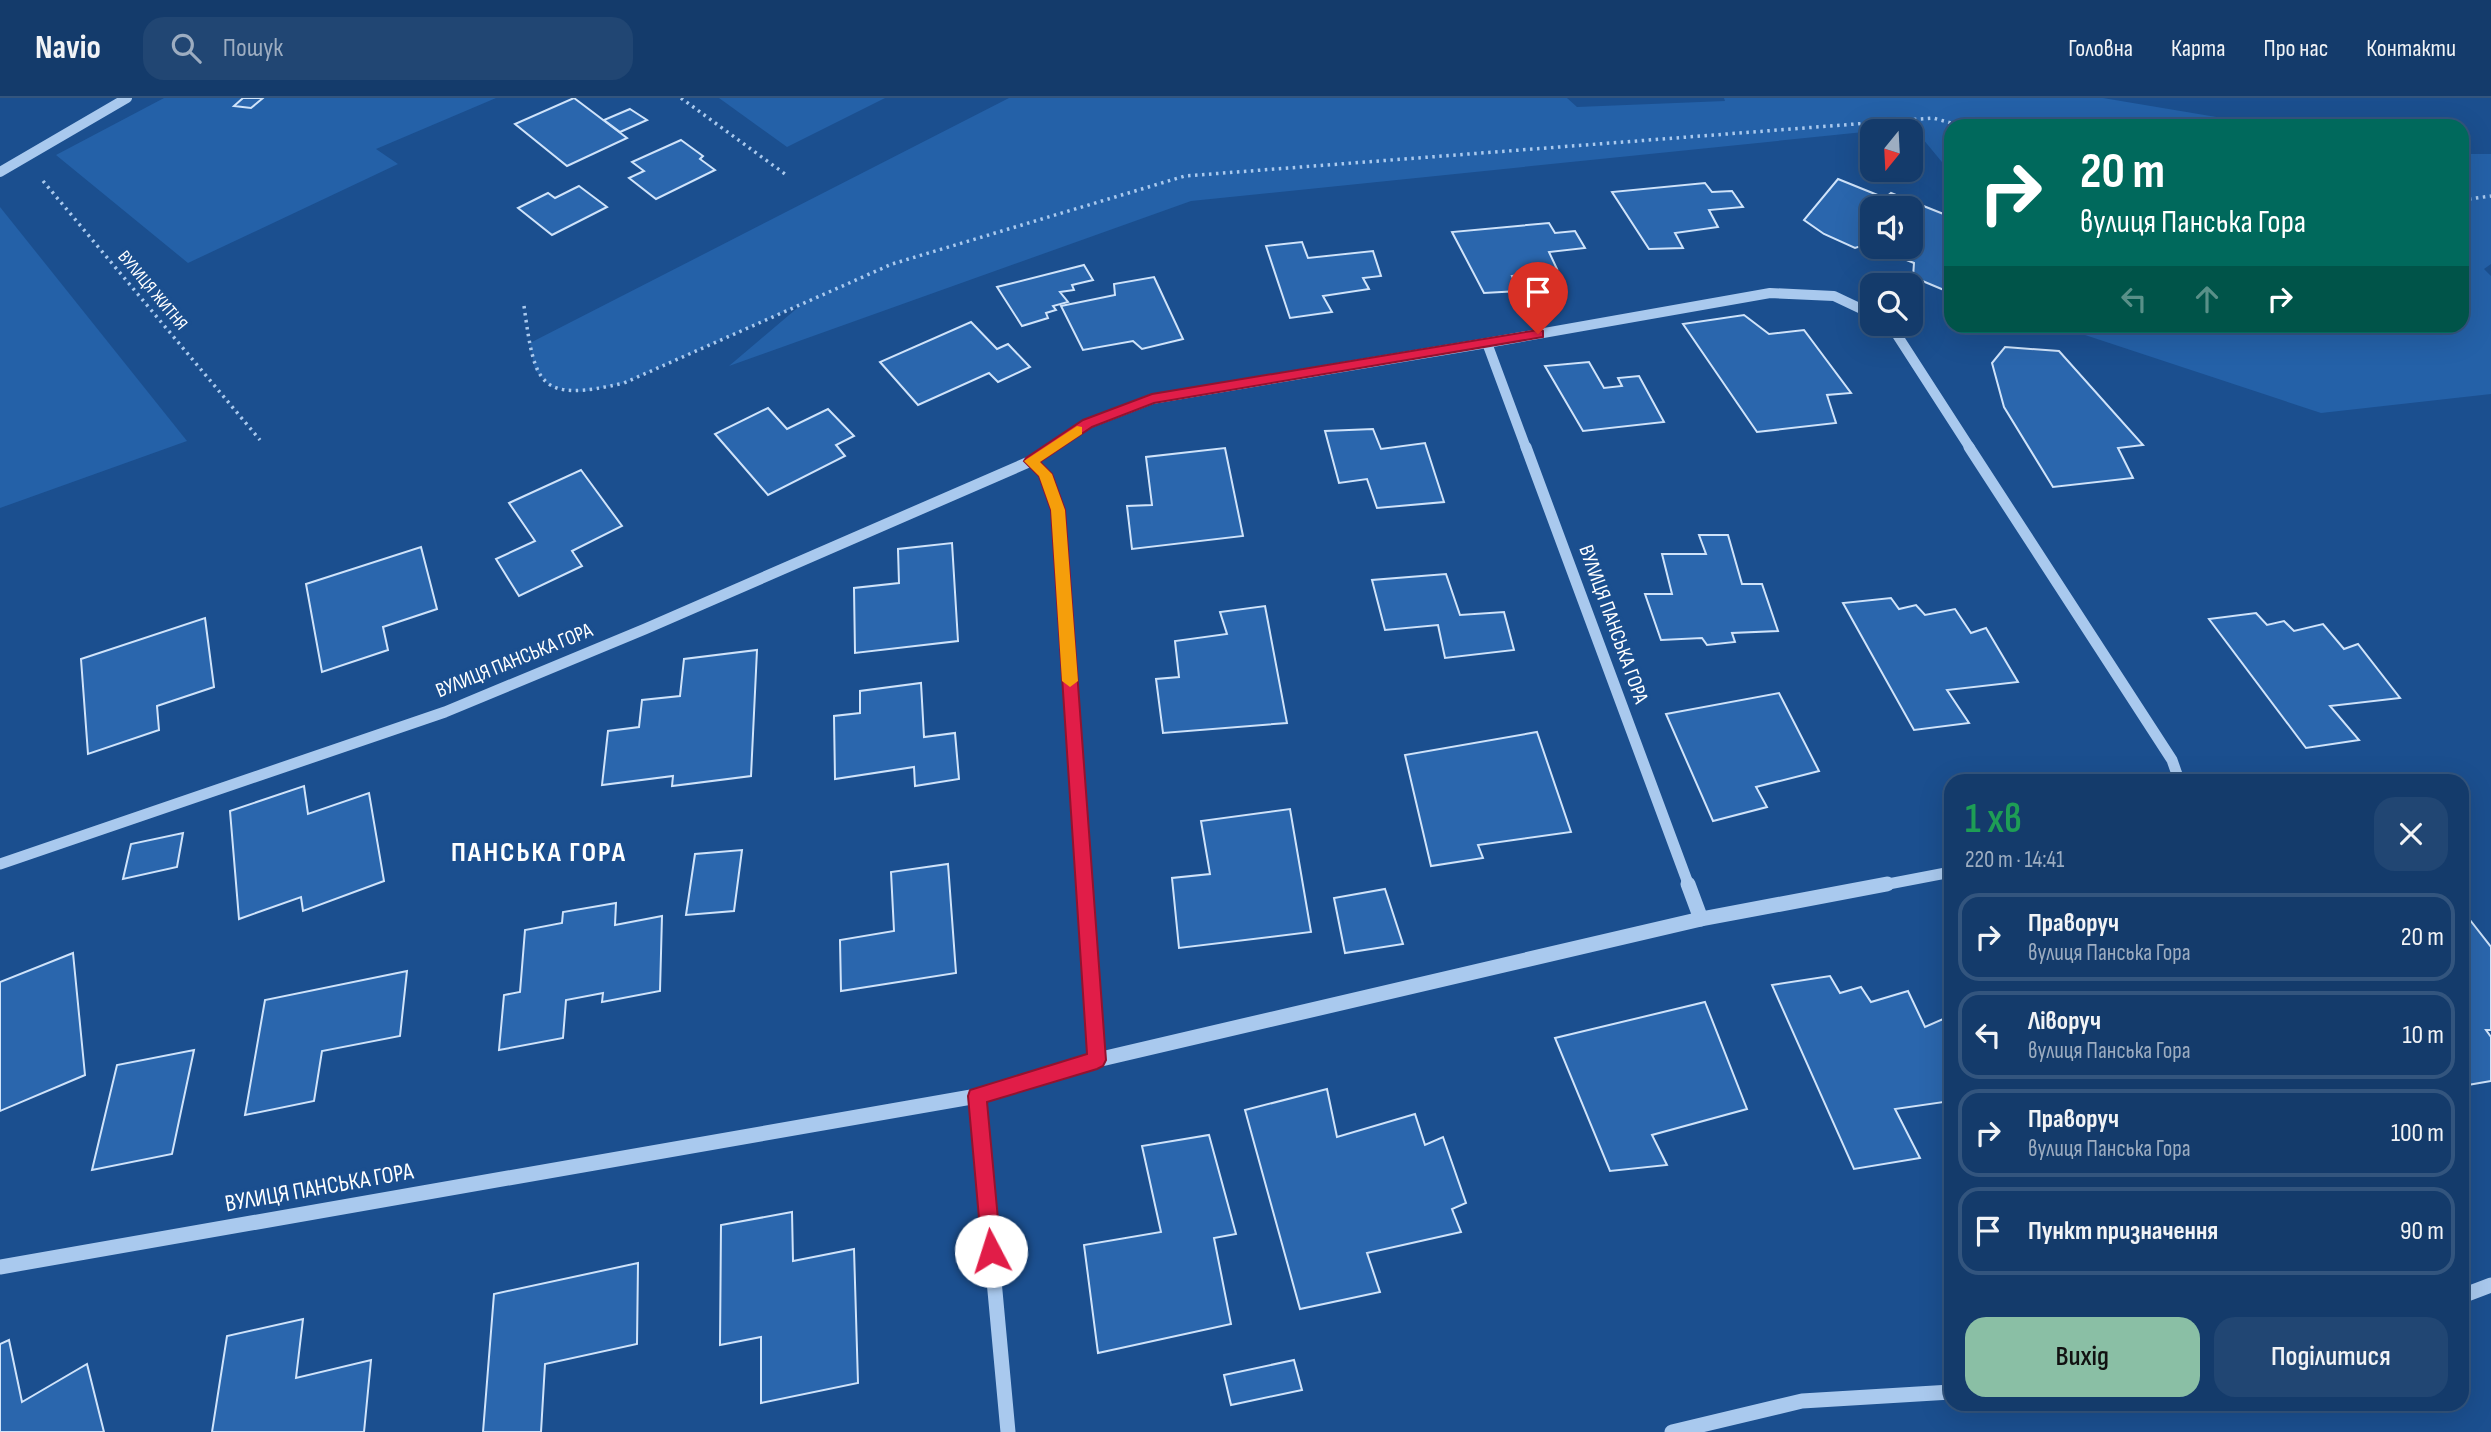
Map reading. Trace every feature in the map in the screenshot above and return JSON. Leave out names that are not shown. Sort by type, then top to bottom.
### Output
[{"type":"street","points":[[0,172],[127,98]]},
{"type":"street","name":"ВУЛИЦЯ ПАНСЬКА ГОРА","points":[[0,864],[445,712],[645,629],[1031,461],[1087,424],[1152,399],[1770,293],[1834,296],[1860,308]]},
{"type":"street","points":[[1898,336],[2172,760],[2177,774]]},
{"type":"street","name":"ВУЛИЦЯ ПАНСЬКА ГОРА","points":[[1487,343],[1701,919]]},
{"type":"street","points":[[1031,461],[1045,474],[1058,510],[1097,1060]]},
{"type":"street","name":"ВУЛИЦЯ ПАНСЬКА ГОРА","points":[[0,1267],[977,1096],[1097,1060],[1701,919],[1944,874]]},
{"type":"street","points":[[977,1096],[1008,1432]]},
{"type":"street","points":[[2469,1293],[2491,1285]]},
{"type":"lane","points":[[1671,1432],[1802,1402],[1944,1392]]},
{"type":"path","points":[[681,98],[785,174]]},
{"type":"path","points":[[524,306],[534,370],[551,387],[583,392],[624,383],[892,264],[1185,176],[1933,118],[1944,121]]},
{"type":"path","name":"ВУЛИЦЯ ЖИТНЯ","points":[[24,159],[260,440]]},
{"type":"path","points":[[2469,199],[2491,196]]},
{"type":"shaded area","points":[[164,98],[496,98],[376,149],[398,164],[188,263],[56,155]]},
{"type":"shaded area","points":[[719,98],[885,98],[787,147]]},
{"type":"shaded area","points":[[1009,98],[1567,98],[1577,107],[1725,101],[1724,98],[2103,98],[2228,119],[1944,119],[1944,165],[1923,139],[1923,119],[1860,119],[1860,132],[1191,201],[729,366],[802,304],[624,383],[583,392],[551,387],[535,370],[530,343]]},
{"type":"shaded area","points":[[2469,154],[2491,154],[2491,264],[2484,269],[2491,276],[2491,394],[2321,413],[2082,334],[2469,333]]},
{"type":"shaded area","points":[[0,207],[187,441],[0,508]]},
{"type":"building","points":[[243,98],[263,98],[251,108],[234,106]]},
{"type":"building","points":[[574,98],[627,138],[567,166],[515,124]]},
{"type":"building","points":[[630,109],[647,120],[620,132],[604,120]]},
{"type":"building","points":[[681,140],[703,156],[700,159],[715,170],[656,199],[629,178],[644,171],[632,162]]},
{"type":"building","points":[[1838,179],[1880,196],[1860,196],[1860,246],[1855,248],[1824,234],[1804,220]]},
{"type":"building","points":[[1705,183],[1712,192],[1732,191],[1743,207],[1709,210],[1718,227],[1675,233],[1683,248],[1649,249],[1612,192]]},
{"type":"building","points":[[579,186],[607,207],[552,235],[518,208],[548,193],[555,198]]},
{"type":"building","points":[[1923,206],[1944,214],[1944,290],[1923,281],[1923,273],[1913,273],[1914,263],[1904,259],[1923,259]]},
{"type":"building","points":[[1549,223],[1555,233],[1575,231],[1585,248],[1549,252],[1557,269],[1512,276],[1519,291],[1484,293],[1452,232]]},
{"type":"building","points":[[1302,242],[1308,258],[1373,251],[1381,276],[1363,278],[1369,289],[1323,296],[1332,312],[1290,318],[1266,246]]},
{"type":"building","points":[[1084,265],[1093,280],[1072,285],[1074,290],[1060,292],[1068,302],[1053,306],[1056,310],[1046,313],[1048,318],[1022,326],[997,287]]},
{"type":"building","points":[[1154,277],[1183,339],[1142,349],[1133,341],[1083,350],[1061,306],[1115,295],[1114,284]]},
{"type":"building","points":[[1744,315],[1769,334],[1804,330],[1851,393],[1827,395],[1836,423],[1757,432],[1683,324]]},
{"type":"building","points":[[971,322],[997,349],[1008,344],[1030,367],[998,382],[989,373],[918,405],[880,362]]},
{"type":"building","points":[[2005,347],[2059,351],[2143,445],[2118,448],[2133,478],[2053,487],[2004,407],[1992,363]]},
{"type":"building","points":[[1589,362],[1604,388],[1622,386],[1618,378],[1639,376],[1664,422],[1583,431],[1545,366]]},
{"type":"building","points":[[768,408],[787,429],[828,409],[854,436],[836,445],[845,456],[768,495],[715,434]]},
{"type":"building","points":[[1373,429],[1381,449],[1425,443],[1444,502],[1377,508],[1367,479],[1339,483],[1325,431]]},
{"type":"building","points":[[1225,448],[1243,536],[1132,549],[1127,506],[1152,505],[1146,457]]},
{"type":"building","points":[[581,470],[622,526],[572,551],[582,566],[519,596],[496,559],[535,541],[509,503]]},
{"type":"building","points":[[1699,535],[1728,535],[1742,584],[1762,584],[1778,631],[1732,633],[1735,642],[1707,645],[1702,638],[1661,640],[1645,594],[1672,594],[1662,554],[1706,554]]},
{"type":"building","points":[[952,543],[958,641],[855,653],[854,588],[899,583],[898,549]]},
{"type":"building","points":[[421,547],[437,609],[383,627],[388,650],[322,672],[306,584]]},
{"type":"building","points":[[1446,574],[1460,615],[1504,612],[1514,650],[1445,658],[1438,625],[1385,630],[1372,580]]},
{"type":"building","points":[[1891,598],[1899,609],[1916,605],[1925,615],[1955,609],[1971,633],[1986,628],[2018,682],[1947,690],[1969,723],[1914,730],[1843,603]]},
{"type":"building","points":[[1265,606],[1287,723],[1163,733],[1156,679],[1179,677],[1175,641],[1227,634],[1220,612]]},
{"type":"building","points":[[2256,613],[2267,625],[2284,621],[2294,631],[2323,624],[2344,649],[2358,644],[2400,698],[2330,706],[2359,740],[2306,748],[2209,619]]},
{"type":"building","points":[[205,618],[214,687],[157,706],[159,730],[88,754],[81,659]]},
{"type":"building","points":[[757,650],[751,776],[672,786],[673,776],[602,785],[608,731],[639,727],[642,700],[680,696],[684,659]]},
{"type":"building","points":[[921,683],[924,737],[955,733],[959,779],[915,786],[914,767],[835,779],[834,716],[860,713],[860,691]]},
{"type":"building","points":[[1779,693],[1819,771],[1756,787],[1767,807],[1713,821],[1666,714]]},
{"type":"building","points":[[1537,732],[1571,832],[1478,845],[1483,858],[1431,866],[1405,755]]},
{"type":"building","points":[[304,786],[308,814],[369,793],[384,881],[303,911],[301,897],[239,919],[230,811]]},
{"type":"building","points":[[1290,809],[1311,932],[1179,948],[1172,878],[1210,874],[1201,821]]},
{"type":"building","points":[[183,833],[177,867],[123,879],[131,844]]},
{"type":"building","points":[[742,850],[734,911],[686,915],[695,854]]},
{"type":"building","points":[[948,864],[956,973],[841,991],[840,940],[894,931],[891,872]]},
{"type":"building","points":[[1385,889],[1403,944],[1345,953],[1334,898]]},
{"type":"building","points":[[616,903],[615,925],[662,916],[660,991],[602,1002],[603,993],[566,1000],[563,1038],[499,1050],[504,995],[520,992],[525,930],[562,923],[563,912]]},
{"type":"building","points":[[2469,920],[2491,947],[2491,1030],[2486,1030],[2491,1037],[2491,1081],[2469,1085]]},
{"type":"building","points":[[73,953],[85,1075],[0,1111],[0,982]]},
{"type":"building","points":[[407,971],[400,1036],[322,1051],[314,1101],[245,1115],[265,1000]]},
{"type":"building","points":[[1830,976],[1840,993],[1861,987],[1871,1002],[1908,991],[1925,1027],[1943,1019],[1944,1102],[1895,1109],[1920,1158],[1854,1169],[1772,985]]},
{"type":"building","points":[[1705,1002],[1747,1109],[1652,1135],[1667,1165],[1610,1171],[1555,1038]]},
{"type":"building","points":[[194,1050],[172,1154],[92,1170],[117,1065]]},
{"type":"building","points":[[1327,1089],[1337,1137],[1415,1114],[1425,1145],[1443,1137],[1466,1203],[1452,1209],[1461,1232],[1367,1253],[1380,1292],[1300,1309],[1245,1110]]},
{"type":"building","points":[[1209,1135],[1236,1234],[1214,1238],[1231,1324],[1098,1353],[1084,1245],[1161,1232],[1142,1146]]},
{"type":"building","points":[[792,1212],[793,1261],[854,1249],[858,1383],[761,1403],[761,1337],[720,1345],[721,1225]]},
{"type":"building","points":[[638,1263],[637,1344],[545,1364],[541,1432],[483,1432],[494,1294]]},
{"type":"building","points":[[303,1319],[296,1378],[371,1360],[364,1432],[212,1432],[227,1336]]},
{"type":"building","points":[[9,1340],[22,1402],[87,1364],[104,1432],[0,1432],[0,1344]]},
{"type":"building","points":[[1294,1360],[1302,1390],[1231,1405],[1224,1375]]},
{"type":"slow traffic","points":[[1070,681],[1058,510],[1045,474],[1031,461],[1077,430]]},
{"type":"district","name":"ПАНСЬКА ГОРА","points":[[539,851]]},
{"type":"route","points":[[991,1251],[977,1096],[1097,1060],[1058,510],[1045,474],[1031,461],[1087,424],[1152,399],[1538,334]]}]
